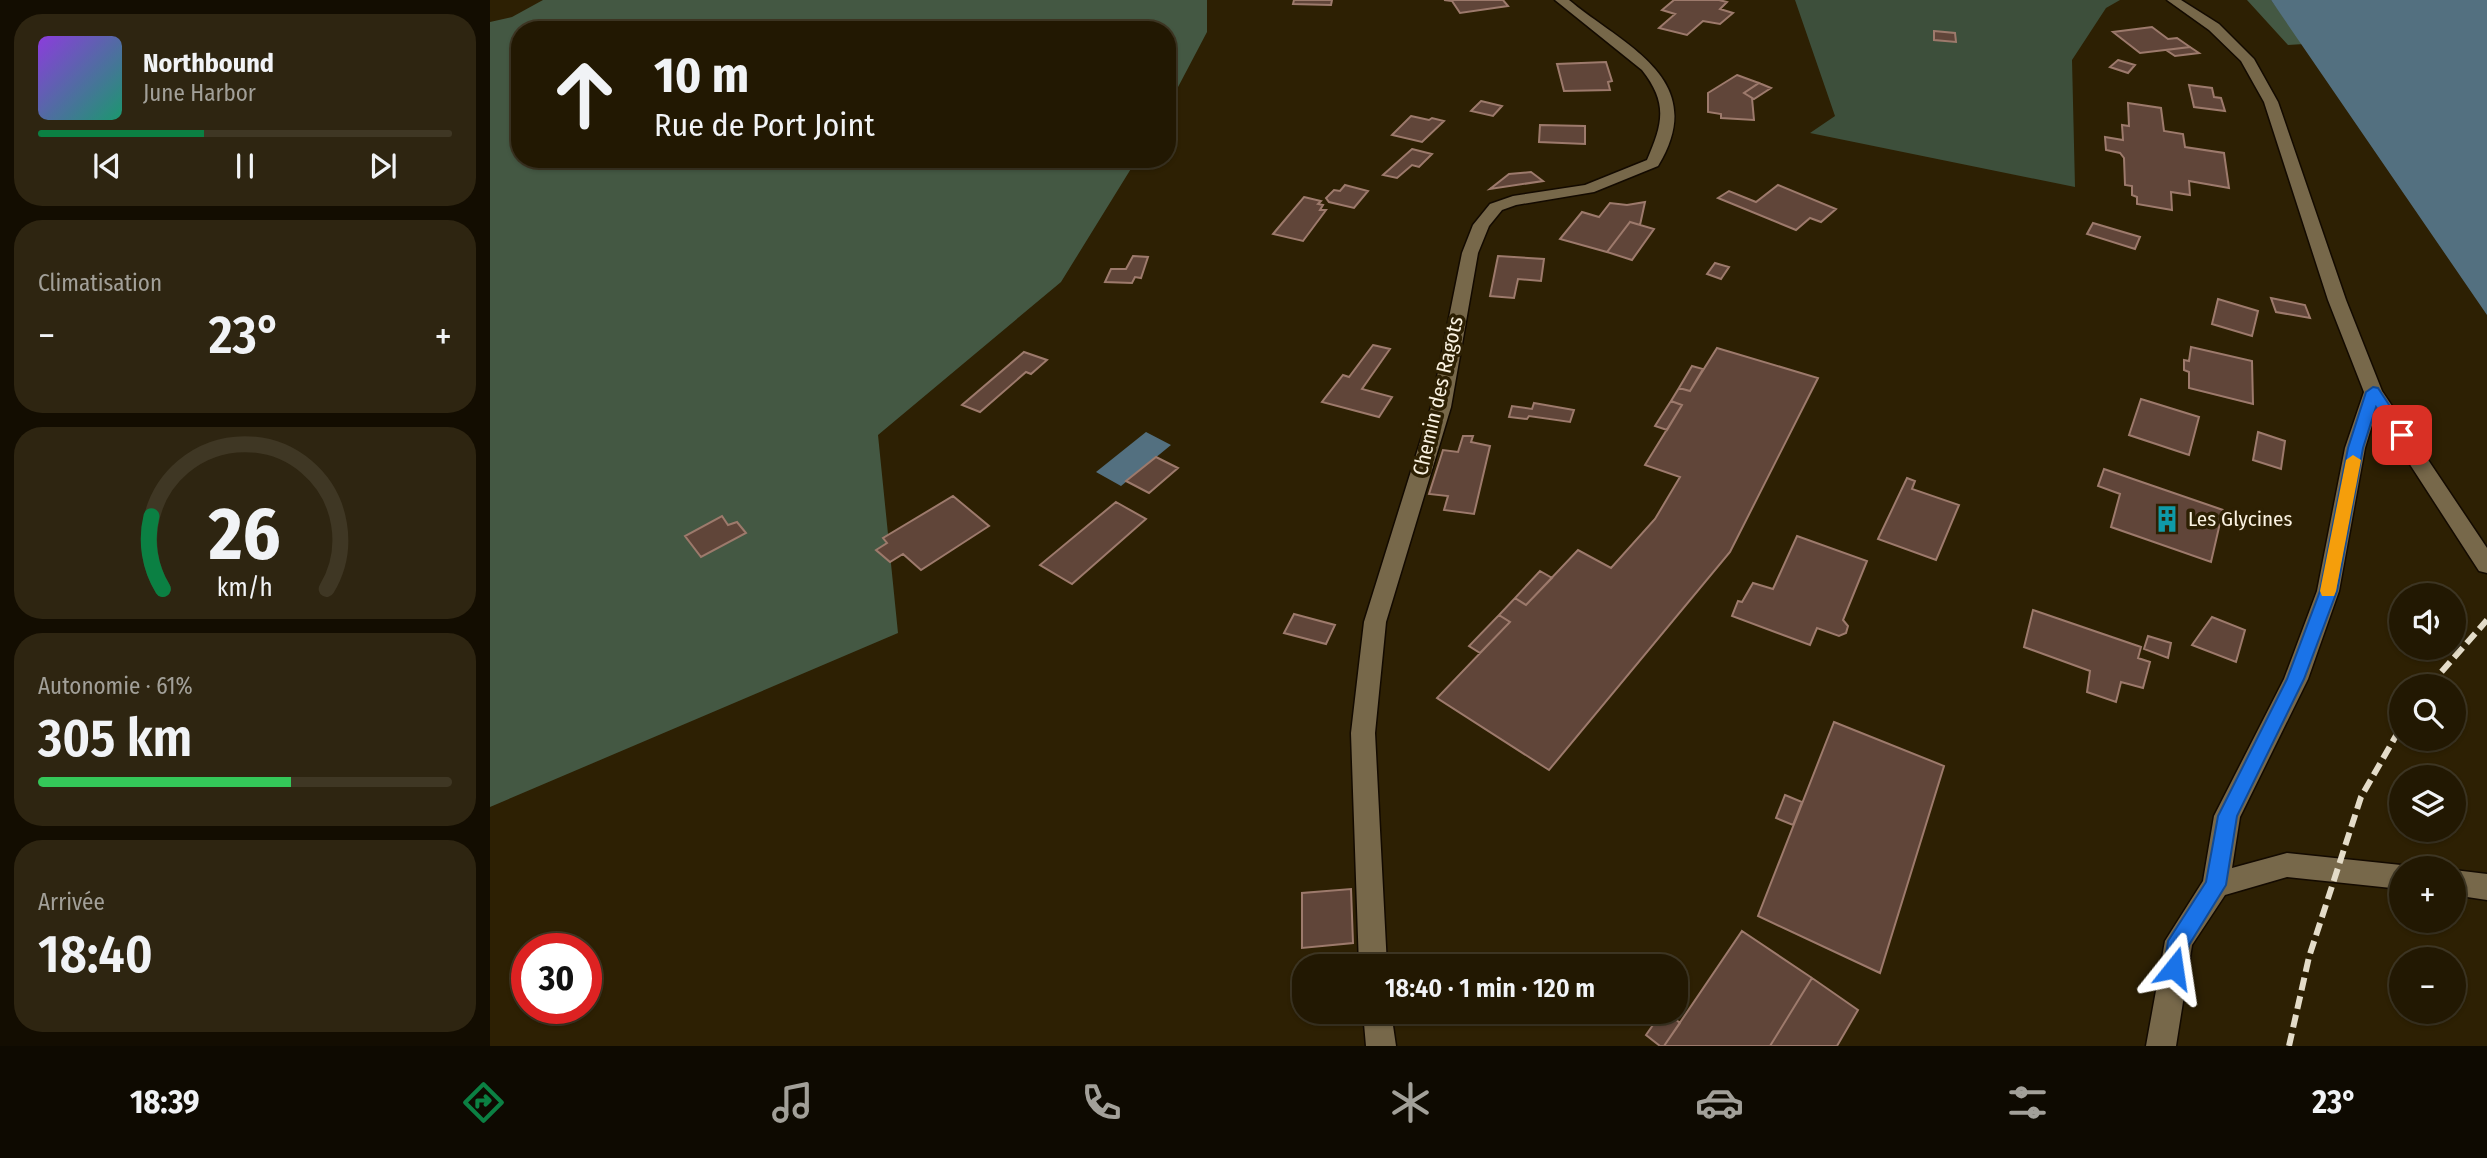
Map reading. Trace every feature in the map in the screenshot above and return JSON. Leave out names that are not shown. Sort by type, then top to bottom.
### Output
[{"type":"street","name":"Chemin des Ragots","points":[[1372,954],[1363,733],[1375,622],[1441,407],[1470,253],[1481,225],[1496,207],[1513,201],[1588,190],[1653,163],[1669,121],[1664,87],[1651,69],[1561,0]]},
{"type":"street","points":[[2173,0],[2214,27],[2247,59],[2271,102],[2337,300],[2373,392],[2487,565]]},
{"type":"street","points":[[2161,1046],[2179,941],[2216,885],[2227,816],[2295,679],[2328,591],[2356,448],[2373,392]]},
{"type":"street","points":[[2216,885],[2287,865],[2389,876]]},
{"type":"street","points":[[2466,884],[2487,887]]},
{"type":"street","points":[[1378,1024],[1381,1046]]},
{"type":"green space","points":[[543,0],[1207,0],[1207,32],[1176,91],[1176,21],[511,21],[511,168],[1131,168],[1061,282],[878,435],[898,633],[490,807],[490,22],[512,17]]},
{"type":"green space","points":[[1795,0],[2120,0],[2106,8],[2072,60],[2075,187],[1810,133],[1835,116]]},
{"type":"green space","points":[[2247,0],[2271,0],[2304,44],[2288,45]]},
{"type":"water","points":[[2271,0],[2487,0],[2487,315]]},
{"type":"water","points":[[1146,432],[1171,445],[1121,486],[1096,472]]},
{"type":"building","points":[[1294,0],[1332,0],[1331,5],[1293,4]]},
{"type":"building","points":[[1444,0],[1503,0],[1508,6],[1460,13],[1452,1]]},
{"type":"building","points":[[1674,0],[1719,0],[1727,2],[1720,9],[1733,13],[1720,24],[1703,21],[1687,35],[1659,28],[1675,14],[1662,10]]},
{"type":"building","points":[[2152,27],[2168,39],[2177,38],[2190,47],[2140,53],[2113,32]]},
{"type":"building","points":[[1934,31],[1955,33],[1956,42],[1934,40]]},
{"type":"building","points":[[2190,47],[2199,53],[2175,56],[2166,50]]},
{"type":"building","points":[[2118,60],[2135,65],[2128,73],[2110,67]]},
{"type":"building","points":[[1606,62],[1612,81],[1608,82],[1610,90],[1564,91],[1557,64]]},
{"type":"building","points":[[1737,75],[1759,83],[1744,93],[1752,98],[1754,120],[1721,118],[1721,114],[1708,112],[1708,93]]},
{"type":"building","points":[[1759,83],[1771,88],[1754,99],[1744,93]]},
{"type":"building","points":[[2189,85],[2212,88],[2214,97],[2221,98],[2225,111],[2194,107]]},
{"type":"building","points":[[1481,101],[1502,106],[1493,116],[1471,111]]},
{"type":"building","points":[[2128,103],[2161,108],[2164,131],[2183,134],[2185,147],[2224,153],[2229,188],[2189,181],[2190,195],[2171,192],[2172,210],[2137,204],[2137,197],[2132,195],[2132,186],[2125,185],[2124,158],[2120,153],[2106,150],[2105,137],[2123,140],[2122,125],[2129,126]]},
{"type":"building","points":[[1411,116],[1444,121],[1422,142],[1392,135]]},
{"type":"building","points":[[1540,125],[1585,126],[1585,144],[1539,142]]},
{"type":"building","points":[[1412,149],[1432,154],[1419,167],[1412,165],[1397,178],[1383,175]]},
{"type":"building","points":[[1531,172],[1543,181],[1490,189],[1509,174]]},
{"type":"building","points":[[1345,185],[1368,191],[1354,208],[1329,202],[1326,198],[1334,190],[1340,191]]},
{"type":"building","points":[[1778,185],[1836,209],[1821,222],[1810,218],[1796,230],[1718,198],[1729,191],[1756,202]]},
{"type":"building","points":[[1304,197],[1321,201],[1318,204],[1323,205],[1320,210],[1326,210],[1303,241],[1273,234]]},
{"type":"building","points":[[1645,202],[1640,225],[1630,222],[1607,252],[1560,239],[1582,212],[1599,217],[1610,203],[1627,205]]},
{"type":"building","points":[[1630,222],[1654,229],[1632,260],[1607,252]]},
{"type":"building","points":[[2093,223],[2140,237],[2135,249],[2087,234]]},
{"type":"building","points":[[1133,256],[1148,257],[1141,278],[1135,277],[1132,283],[1105,282],[1111,269],[1126,269]]},
{"type":"building","points":[[1498,256],[1544,259],[1541,281],[1518,279],[1514,298],[1490,296]]},
{"type":"building","points":[[1715,263],[1729,267],[1721,279],[1707,274]]},
{"type":"building","points":[[2271,298],[2305,305],[2310,318],[2276,312]]},
{"type":"building","points":[[2218,299],[2258,311],[2252,336],[2212,324]]},
{"type":"building","points":[[1373,345],[1390,349],[1362,389],[1392,397],[1379,417],[1322,402],[1343,375],[1349,377]]},
{"type":"building","points":[[2191,347],[2252,361],[2253,404],[2189,388],[2189,372],[2184,370],[2184,360],[2189,361]]},
{"type":"building","points":[[1717,348],[1818,378],[1730,552],[1549,770],[1437,698],[1510,622],[1499,615],[1515,598],[1526,605],[1578,550],[1611,568],[1655,519],[1680,477],[1645,465],[1682,405],[1671,401],[1679,388],[1690,391]]},
{"type":"building","points":[[1024,352],[1047,360],[1031,374],[1026,372],[980,412],[962,405]]},
{"type":"building","points":[[1692,366],[1703,369],[1690,391],[1679,388]]},
{"type":"building","points":[[2141,399],[2199,417],[2189,455],[2129,435]]},
{"type":"building","points":[[1671,401],[1682,405],[1667,430],[1655,426]]},
{"type":"building","points":[[1534,403],[1574,410],[1570,422],[1529,416],[1527,419],[1509,417],[1512,406],[1532,409]]},
{"type":"building","points":[[2258,432],[2285,441],[2281,469],[2253,460]]},
{"type":"building","points":[[1463,436],[1473,436],[1471,442],[1490,446],[1474,514],[1444,510],[1448,496],[1429,494],[1443,450],[1458,452]]},
{"type":"building","points":[[1156,457],[1178,468],[1149,493],[1126,481]]},
{"type":"building","name":"Les Glycines","points":[[2104,469],[2223,510],[2211,562],[2111,527],[2120,494],[2098,486]]},
{"type":"building","points":[[1907,478],[1915,481],[1912,489],[1959,505],[1936,560],[1878,539]]},
{"type":"building","points":[[953,496],[989,526],[921,570],[903,554],[890,562],[876,550],[887,543],[883,538]]},
{"type":"building","points":[[1116,502],[1146,519],[1072,584],[1040,565]]},
{"type":"building","points":[[722,516],[728,525],[737,522],[746,533],[701,557],[685,536]]},
{"type":"building","points":[[1797,536],[1867,561],[1843,620],[1848,626],[1846,633],[1839,636],[1817,628],[1810,645],[1732,616],[1738,601],[1742,602],[1753,583],[1773,589]]},
{"type":"building","points":[[1540,571],[1552,578],[1526,605],[1515,598]]},
{"type":"building","points":[[2033,610],[2141,647],[2138,658],[2150,662],[2143,688],[2121,682],[2116,702],[2087,692],[2090,671],[2024,647]]},
{"type":"building","points":[[1294,614],[1335,625],[1326,644],[1284,633]]},
{"type":"building","points":[[1499,615],[1510,622],[1480,653],[1469,646]]},
{"type":"building","points":[[2212,617],[2245,630],[2236,662],[2192,645]]},
{"type":"building","points":[[2148,636],[2171,643],[2168,658],[2144,649]]},
{"type":"building","points":[[1834,722],[1944,766],[1880,973],[1758,916]]},
{"type":"building","points":[[1785,795],[1802,802],[1793,825],[1776,818]]},
{"type":"building","points":[[1351,889],[1353,943],[1302,948],[1302,893]]},
{"type":"building","points":[[1742,931],[1812,978],[1770,1046],[1664,1046],[1679,1024],[1688,1024],[1688,1011]]},
{"type":"building","points":[[1812,978],[1858,1010],[1837,1046],[1770,1046]]},
{"type":"building","points":[[1654,1024],[1679,1024],[1664,1046],[1646,1035]]},
{"type":"railway","points":[[2440,674],[2487,620]]},
{"type":"railway","points":[[2289,1046],[2309,957],[2361,797],[2389,748]]},
{"type":"slow traffic","points":[[2328,591],[2353,460]]},
{"type":"place","name":"Les Glycines","points":[[2167,519]]},
{"type":"route","points":[[2174,968],[2179,941],[2216,885],[2227,816],[2295,679],[2328,591],[2356,448],[2373,392],[2402,435]]}]
